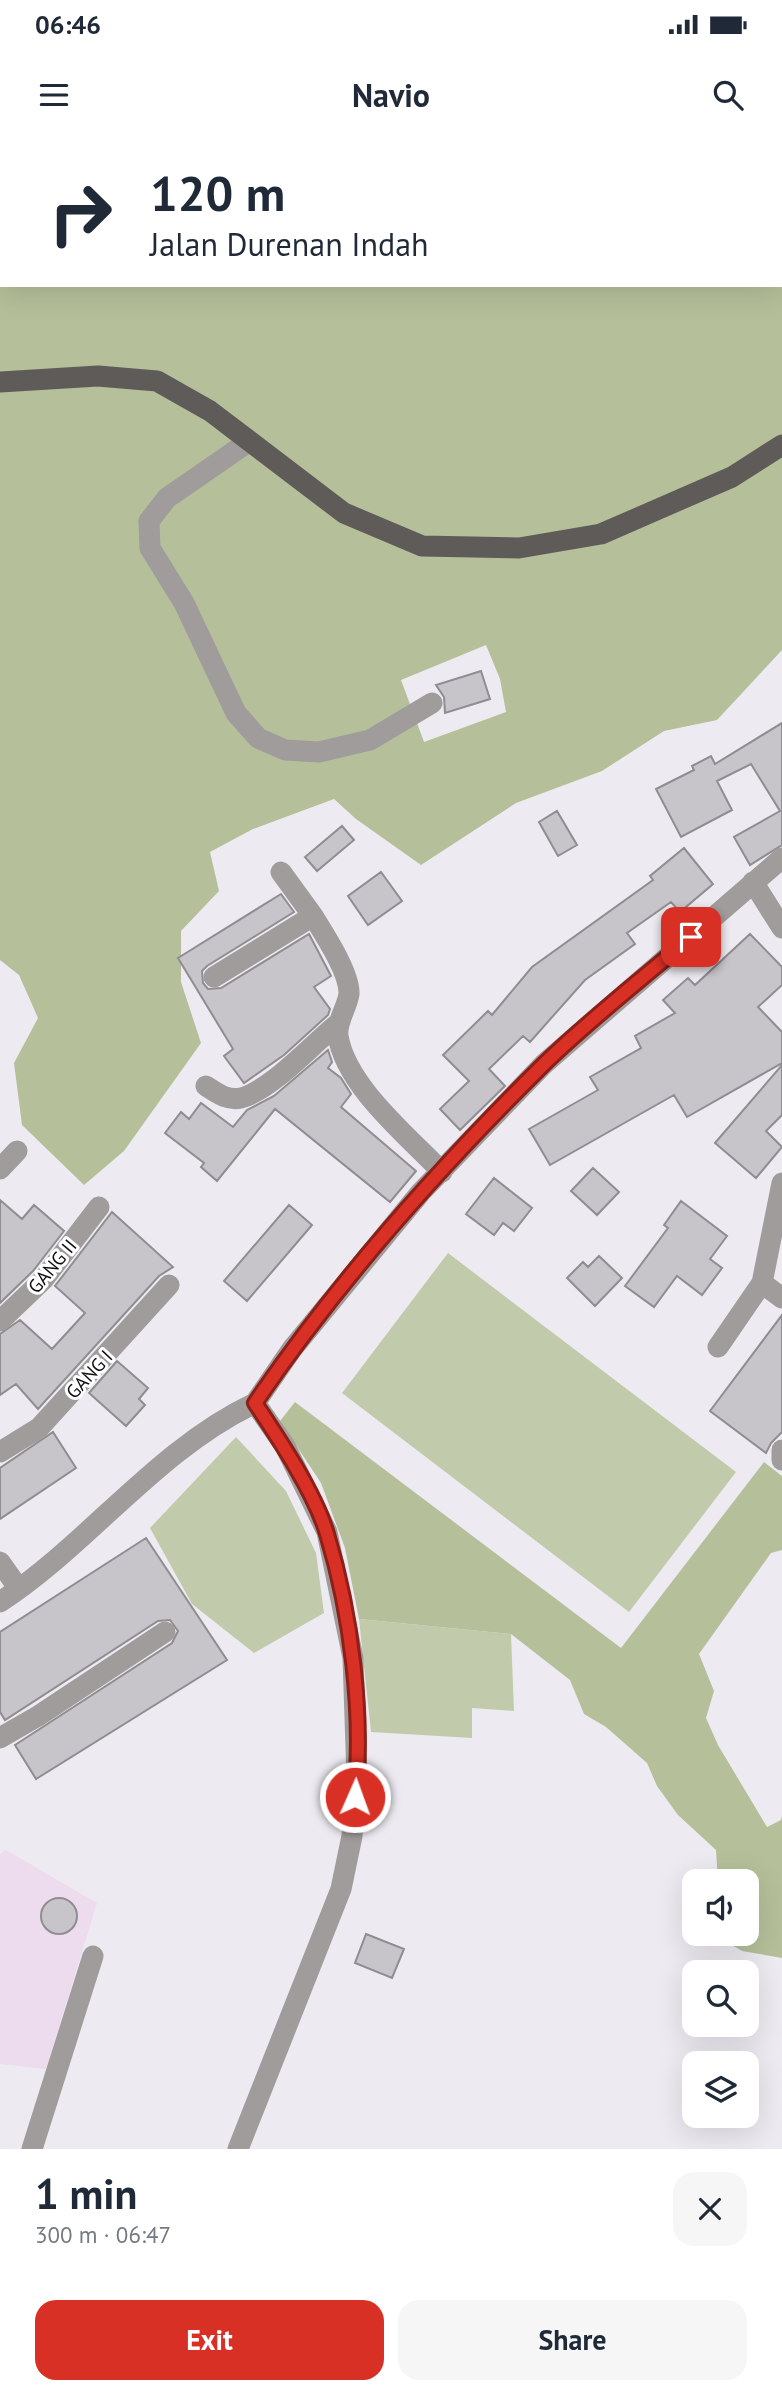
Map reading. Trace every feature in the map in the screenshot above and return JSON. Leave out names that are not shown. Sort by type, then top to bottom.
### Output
[{"type":"main road","points":[[0,382],[98,376],[157,381],[210,411],[344,513],[422,546],[480,550],[519,548],[601,534],[732,477],[782,446]]},
{"type":"street","points":[[248,442],[167,498],[149,521],[150,548],[184,603],[236,713],[258,738],[285,750],[319,752],[370,740],[432,703]]},
{"type":"street","points":[[0,1602],[19,1589],[180,1450],[255,1403],[292,1349],[421,1192],[544,1064],[782,858]]},
{"type":"street","points":[[281,872],[313,916],[335,954],[349,992],[337,1033],[344,1054],[360,1082],[442,1172]]},
{"type":"street","points":[[753,882],[782,928]]},
{"type":"street","points":[[214,976],[313,916]]},
{"type":"street","points":[[206,1086],[224,1098],[240,1098],[260,1088],[340,1022]]},
{"type":"street","points":[[0,1169],[17,1151]]},
{"type":"street","points":[[718,1347],[762,1283],[782,1183]]},
{"type":"street","name":"GANG II","points":[[0,1321],[43,1280],[99,1207]]},
{"type":"street","points":[[762,1283],[782,1297]]},
{"type":"street","name":"GANG I","points":[[0,1452],[39,1428],[169,1286]]},
{"type":"street","points":[[238,2149],[341,1889],[352,1836],[357,1778],[353,1658],[327,1532],[285,1446],[255,1403]]},
{"type":"street","points":[[782,1450],[782,1460]]},
{"type":"street","points":[[0,1562],[19,1589]]},
{"type":"street","points":[[0,1738],[165,1632]]},
{"type":"street","points":[[32,2149],[93,1956]]},
{"type":"shaded area","points":[[6,1850],[97,1903],[46,2069],[0,2064],[0,1854]]},
{"type":"green space","points":[[0,287],[782,287],[782,650],[717,720],[664,731],[602,771],[516,803],[421,865],[356,819],[334,799],[253,829],[210,852],[219,891],[181,931],[181,982],[201,1043],[124,1151],[84,1185],[22,1125],[14,1063],[38,1018],[19,975],[0,960]],"holes":[[[486,645],[500,679],[506,712],[424,742],[401,680]]]},
{"type":"green space","points":[[448,1253],[736,1472],[629,1612],[342,1393]]},
{"type":"green space","points":[[295,1402],[621,1648],[764,1462],[782,1476],[782,1550],[771,1553],[699,1654],[714,1691],[706,1718],[718,1745],[767,1827],[781,1820],[782,1816],[782,1958],[742,1951],[734,1946],[759,1946],[759,1869],[717,1869],[716,1850],[678,1815],[657,1786],[647,1763],[606,1727],[584,1714],[570,1680],[511,1634],[359,1619],[345,1548],[321,1483],[280,1421]]},
{"type":"green space","points":[[236,1437],[286,1491],[316,1553],[324,1613],[254,1653],[192,1604],[150,1528]]},
{"type":"green space","points":[[359,1619],[511,1634],[514,1711],[472,1708],[472,1738],[371,1732]]},
{"type":"building","points":[[481,671],[490,699],[445,713],[444,697],[436,685]]},
{"type":"building","points":[[782,723],[782,845],[750,865],[734,837],[780,811],[751,764],[717,781],[732,810],[681,837],[656,789],[694,770],[692,766],[711,756],[715,764]]},
{"type":"building","points":[[557,811],[577,845],[558,856],[539,822]]},
{"type":"building","points":[[342,826],[354,840],[317,871],[305,857]]},
{"type":"building","points":[[684,848],[713,884],[680,912],[671,902],[627,933],[635,944],[585,980],[530,1042],[523,1036],[489,1069],[505,1086],[460,1130],[440,1109],[469,1081],[443,1055],[488,1011],[492,1015],[532,967],[653,880],[650,876]]},
{"type":"building","points":[[381,872],[402,901],[368,925],[348,896]]},
{"type":"building","points":[[281,894],[294,912],[207,966],[202,971],[203,983],[208,989],[221,988],[309,934],[331,976],[314,987],[330,1009],[328,1015],[284,1055],[244,1083],[224,1056],[233,1049],[178,958]]},
{"type":"building","points":[[750,934],[782,967],[782,985],[758,1007],[782,1032],[782,1063],[687,1117],[674,1095],[550,1165],[529,1129],[598,1090],[590,1077],[641,1048],[635,1036],[675,1013],[663,1000],[688,978],[695,985]]},
{"type":"building","points":[[328,1050],[332,1062],[328,1068],[341,1078],[351,1094],[341,1107],[416,1171],[390,1202],[275,1109],[217,1181],[201,1167],[204,1163],[165,1133],[181,1112],[189,1119],[201,1103],[233,1127],[247,1110],[274,1096]]},
{"type":"building","points":[[782,1065],[782,1115],[766,1131],[782,1147],[756,1178],[715,1143]]},
{"type":"building","points":[[593,1168],[619,1192],[597,1215],[571,1191]]},
{"type":"building","points":[[494,1178],[532,1208],[514,1231],[503,1223],[494,1235],[466,1214]]},
{"type":"building","points":[[0,1200],[22,1219],[34,1205],[64,1231],[33,1271],[0,1303]]},
{"type":"building","points":[[681,1201],[727,1236],[710,1259],[722,1268],[702,1295],[677,1276],[654,1307],[625,1286],[668,1228],[664,1225]]},
{"type":"building","points":[[289,1205],[312,1225],[247,1301],[224,1281]]},
{"type":"building","points":[[112,1212],[173,1267],[159,1276],[38,1409],[16,1384],[0,1395],[0,1334],[20,1320],[52,1349],[85,1313],[55,1286]]},
{"type":"building","points":[[599,1256],[622,1278],[595,1306],[567,1278],[583,1262],[588,1267]]},
{"type":"building","points":[[782,1315],[782,1432],[766,1453],[710,1411]]},
{"type":"building","points":[[117,1361],[148,1388],[139,1399],[145,1405],[126,1426],[89,1393]]},
{"type":"building","points":[[53,1432],[76,1468],[0,1519],[0,1468]]},
{"type":"building","points":[[146,1538],[227,1660],[36,1779],[15,1745],[172,1643],[178,1631],[170,1620],[158,1621],[5,1720],[0,1712],[0,1632]]},
{"type":"building","points":[[59,1898],[71,1904],[77,1916],[71,1928],[59,1934],[47,1928],[41,1916],[47,1904]]},
{"type":"building","points":[[366,1934],[404,1949],[392,1978],[355,1963]]},
{"type":"route","points":[[355,1797],[357,1778],[353,1658],[327,1532],[285,1446],[255,1403],[292,1349],[421,1192],[544,1064],[691,937]]}]
